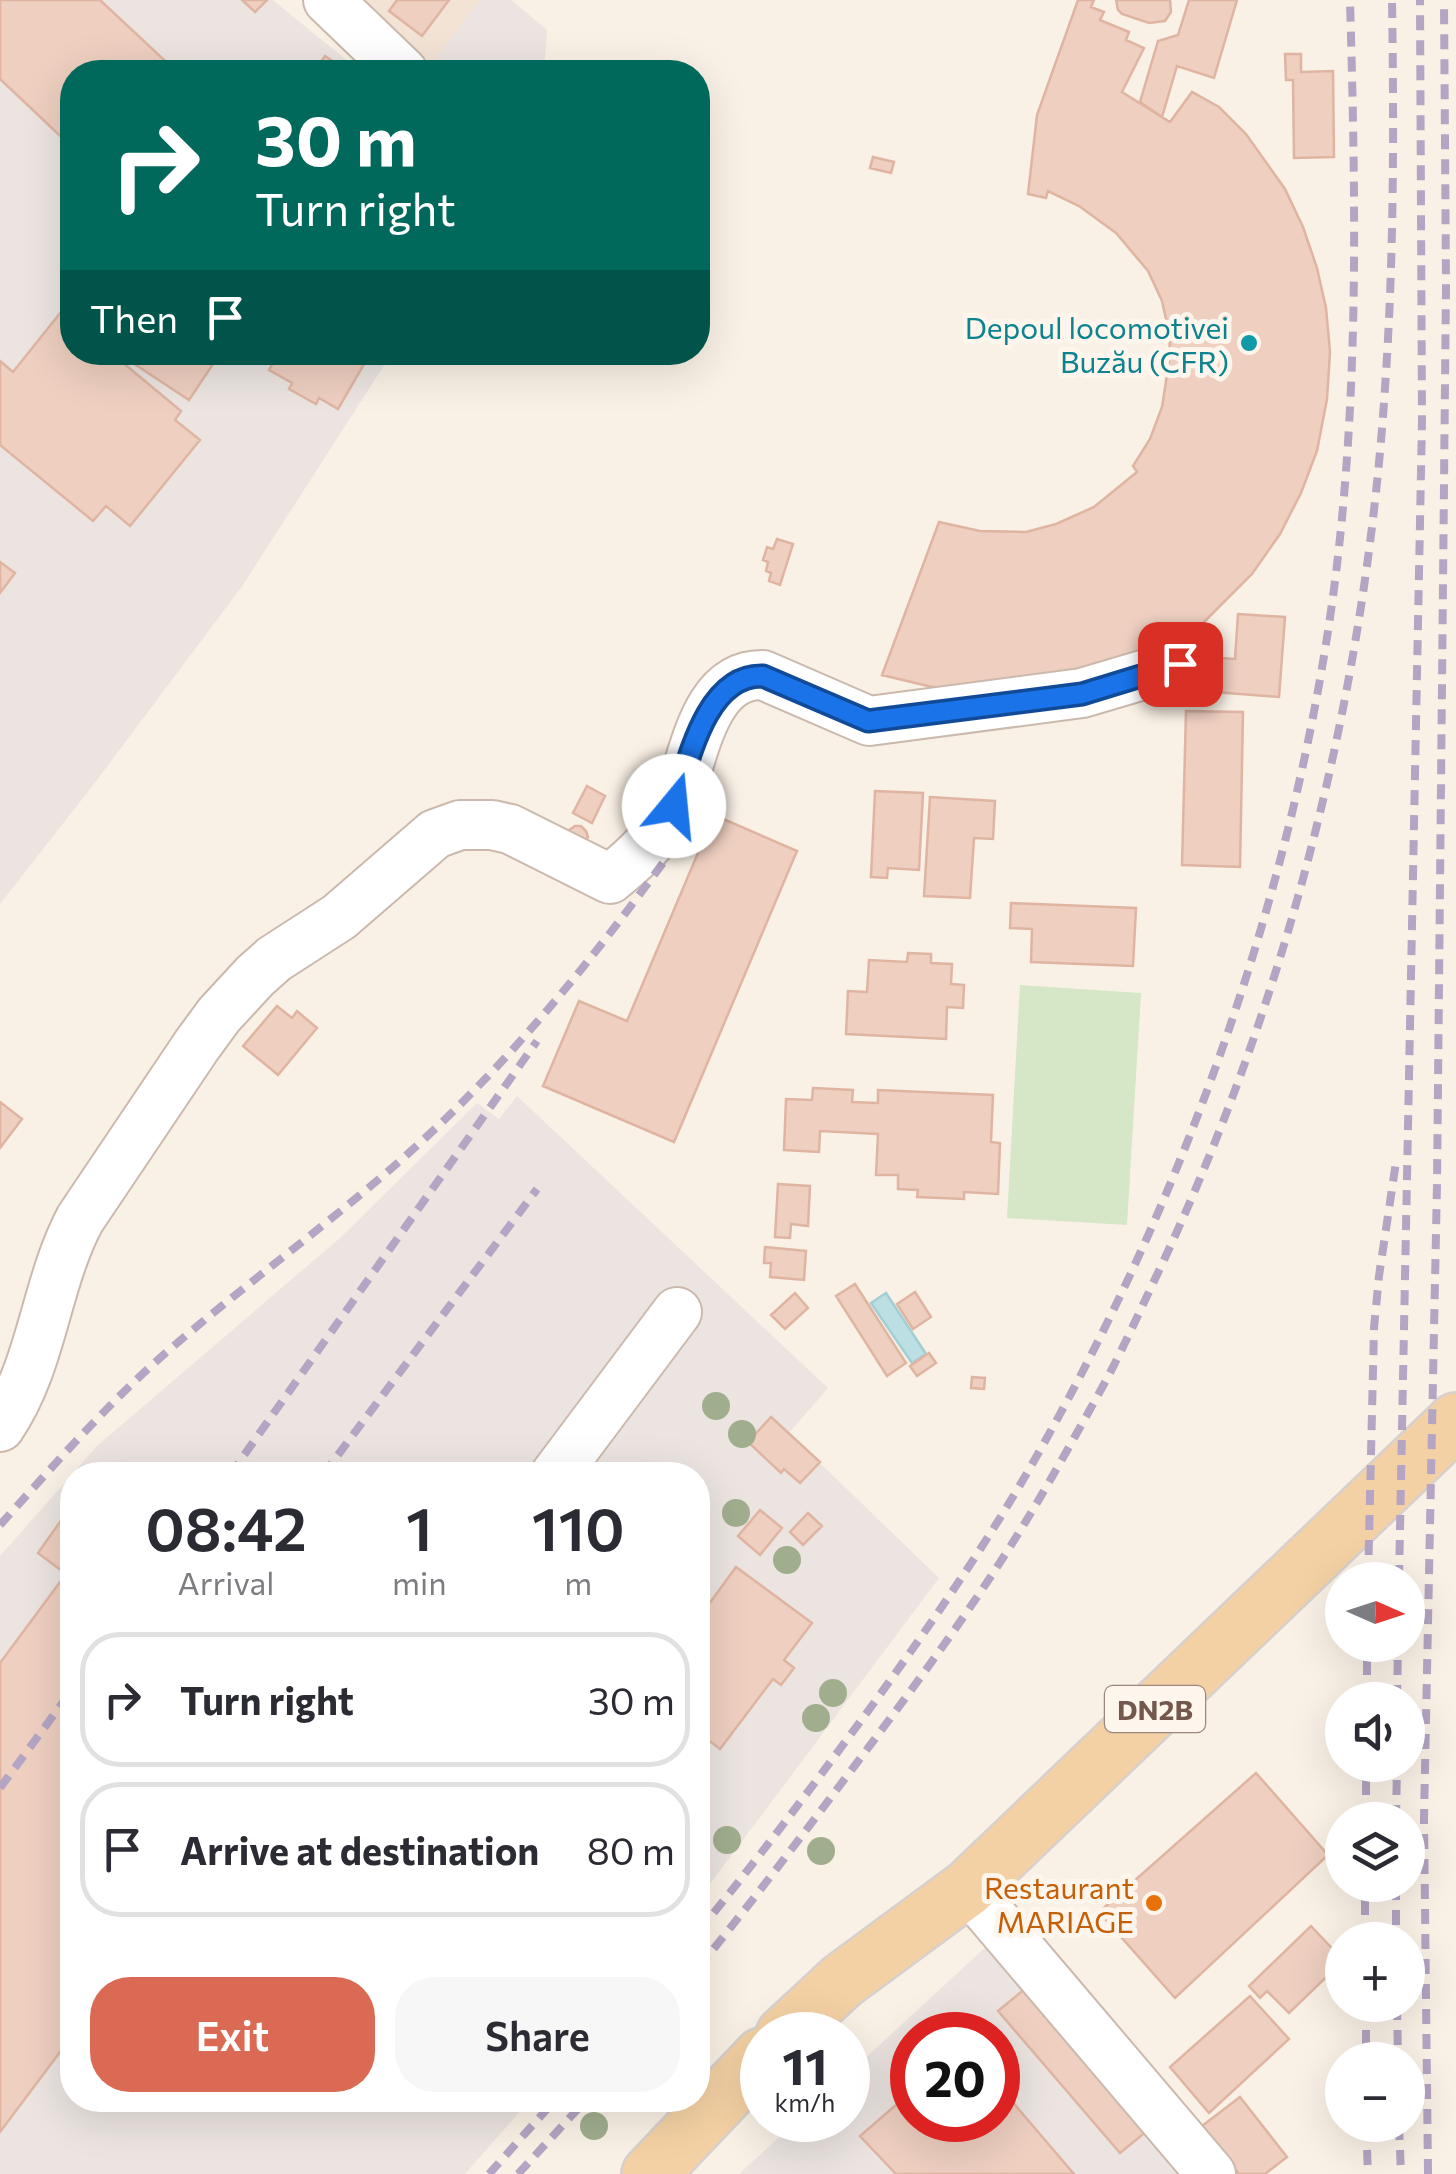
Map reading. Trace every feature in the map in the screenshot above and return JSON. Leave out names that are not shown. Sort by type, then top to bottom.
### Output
[{"type":"main road","name":"DN2B","points":[[809,2012],[842,1981],[968,1888],[1456,1421]]},
{"type":"main road","points":[[710,2111],[740,2079]]},
{"type":"main road","points":[[650,2174],[709,2112]]},
{"type":"street","points":[[328,0],[390,60]]},
{"type":"street","points":[[0,1426],[14,1406],[35,1356],[54,1280],[80,1219],[219,1015],[264,967],[339,917],[435,834],[460,825],[510,828],[610,878],[660,831],[674,806],[704,720],[718,698],[750,675],[763,676],[868,721],[1082,694],[1180,664]]},
{"type":"street","points":[[565,1462],[677,1312]]},
{"type":"street","points":[[968,1888],[1212,2174]]},
{"type":"shaded area","points":[[0,0],[273,0],[346,60],[60,60],[60,365],[384,365],[243,585],[0,904]]},
{"type":"shaded area","points":[[327,0],[480,0],[434,60],[409,60]]},
{"type":"shaded area","points":[[480,0],[511,0],[547,30],[545,60],[434,60]]},
{"type":"shaded area","points":[[517,1096],[828,1388],[789,1433],[939,1578],[710,1884],[710,1462],[83,1462],[340,1238],[477,1103],[499,1119]]},
{"type":"shaded area","points":[[60,1488],[60,2112],[519,2112],[465,2174],[0,2174],[0,1556]]},
{"type":"shaded area","points":[[990,1943],[1209,2174],[739,2174],[774,2142],[870,2142],[870,2054],[890,2035],[890,2142],[1020,2142],[1020,2012],[915,2012]]},
{"type":"green space","points":[[1020,985],[1141,993],[1127,1225],[1007,1218]]},
{"type":"water","points":[[886,1293],[926,1354],[912,1363],[871,1303]]},
{"type":"building","points":[[0,0],[100,0],[164,60],[60,60],[60,136],[0,79]]},
{"type":"building","points":[[242,0],[267,0],[255,12]]},
{"type":"building","points":[[397,0],[449,0],[422,36],[389,11]]},
{"type":"building","name":"Depoul locomotivei Buzău (CFR)","points":[[1078,0],[1094,0],[1091,7],[1104,12],[1100,20],[1129,32],[1126,40],[1144,48],[1122,92],[1170,122],[1192,92],[1219,107],[1246,134],[1285,189],[1303,227],[1326,308],[1330,352],[1327,399],[1317,451],[1280,534],[1252,574],[1202,624],[1130,667],[970,693],[882,675],[939,522],[980,531],[1026,532],[1094,507],[1137,472],[1133,466],[1150,439],[1162,407],[1170,337],[1162,301],[1148,271],[1116,233],[1079,206],[1048,191],[1046,198],[1028,194],[1037,115]]},
{"type":"building","points":[[1116,0],[1170,0],[1171,12],[1165,21],[1149,23],[1122,14]]},
{"type":"building","points":[[1189,0],[1237,0],[1214,78],[1177,66],[1162,117],[1140,102],[1158,41],[1178,35]]},
{"type":"building","points":[[1285,54],[1301,54],[1301,72],[1333,71],[1334,157],[1294,158],[1293,80],[1286,80]]},
{"type":"building","points":[[873,157],[894,162],[891,173],[870,168]]},
{"type":"building","points":[[60,313],[60,365],[126,365],[181,411],[175,420],[200,440],[130,526],[106,506],[93,521],[0,445],[0,361],[13,372]]},
{"type":"building","points":[[136,365],[212,365],[189,400]]},
{"type":"building","points":[[272,365],[363,365],[338,409],[319,398],[316,404],[289,389],[292,383],[269,370]]},
{"type":"building","points":[[777,539],[793,544],[780,585],[769,581],[768,562],[763,560],[767,547],[773,549]]},
{"type":"building","points":[[0,562],[15,573],[0,593]]},
{"type":"building","points":[[1238,614],[1285,617],[1279,697],[1189,690],[1192,656],[1235,659]]},
{"type":"building","points":[[1186,711],[1243,712],[1240,867],[1182,865]]},
{"type":"building","points":[[587,786],[605,796],[592,823],[573,813]]},
{"type":"building","points":[[875,791],[923,793],[919,870],[888,868],[887,878],[871,877]]},
{"type":"building","points":[[930,797],[995,801],[993,839],[974,838],[970,898],[924,896]]},
{"type":"building","points":[[714,815],[797,851],[674,1142],[543,1086],[579,1001],[627,1021]]},
{"type":"building","points":[[575,826],[586,831],[584,843],[567,836]]},
{"type":"building","points":[[1011,903],[1136,908],[1133,966],[1031,962],[1032,929],[1010,928]]},
{"type":"building","points":[[908,953],[931,954],[931,963],[952,964],[951,984],[964,985],[963,1008],[947,1007],[946,1039],[846,1034],[848,991],[867,992],[869,960],[907,962]]},
{"type":"building","points":[[277,1006],[292,1018],[297,1011],[317,1028],[278,1075],[243,1046]]},
{"type":"building","points":[[813,1088],[853,1090],[852,1102],[878,1103],[878,1090],[993,1095],[991,1142],[1000,1143],[998,1194],[964,1192],[964,1199],[917,1197],[918,1190],[898,1189],[898,1175],[876,1175],[878,1134],[820,1131],[819,1152],[784,1150],[786,1099],[812,1100]]},
{"type":"building","points":[[0,1102],[22,1119],[0,1148]]},
{"type":"building","points":[[778,1184],[810,1186],[808,1226],[791,1224],[790,1238],[775,1237]]},
{"type":"building","points":[[765,1247],[806,1251],[804,1280],[770,1277],[771,1263],[764,1263]]},
{"type":"building","points":[[855,1284],[906,1363],[887,1376],[836,1296]]},
{"type":"building","points":[[915,1292],[931,1317],[913,1329],[897,1304]]},
{"type":"building","points":[[795,1293],[808,1308],[785,1329],[771,1315]]},
{"type":"building","points":[[929,1353],[936,1363],[917,1376],[910,1366]]},
{"type":"building","points":[[972,1377],[985,1378],[984,1389],[971,1388]]},
{"type":"building","points":[[771,1417],[820,1462],[800,1483],[784,1469],[781,1473],[748,1442]]},
{"type":"building","points":[[760,1510],[782,1528],[760,1555],[738,1536]]},
{"type":"building","points":[[808,1513],[822,1526],[803,1545],[790,1532]]},
{"type":"building","points":[[60,1522],[60,1570],[38,1553]]},
{"type":"building","points":[[736,1567],[812,1623],[784,1660],[794,1668],[781,1685],[773,1679],[720,1749],[710,1741],[710,1603]]},
{"type":"building","points":[[60,1582],[60,2052],[0,2132],[0,1663]]},
{"type":"building","points":[[1256,1773],[1325,1852],[1325,1858],[1175,1998],[1099,1912]]},
{"type":"building","points":[[1311,1926],[1325,1941],[1325,1978],[1289,2013],[1267,1991],[1260,1998],[1249,1986]]},
{"type":"building","points":[[1032,1983],[1154,2125],[1120,2153],[1020,2037],[1020,2012],[998,2011]]},
{"type":"building","points":[[1250,1996],[1289,2039],[1209,2113],[1170,2067]]},
{"type":"building","points":[[1240,2097],[1287,2157],[1265,2174],[1239,2174],[1202,2126]]},
{"type":"building","points":[[890,2110],[890,2142],[1020,2142],[1020,2111],[1074,2174],[896,2174],[866,2142],[870,2142],[870,2127]]},
{"type":"railway","points":[[710,1917],[871,1707],[959,1582],[1039,1452],[1138,1258],[1181,1157],[1255,950],[1309,738],[1328,631],[1346,474],[1353,316],[1350,0]]},
{"type":"railway","points":[[710,1953],[899,1706],[1023,1526],[1130,1333],[1202,1174],[1244,1066],[1281,956],[1312,845],[1338,732],[1375,503],[1388,340],[1393,194],[1392,0]]},
{"type":"railway","points":[[1399,1562],[1422,421],[1420,0]]},
{"type":"railway","points":[[1428,2174],[1424,1818],[1437,1184],[1446,285],[1444,0]]},
{"type":"railway","points":[[0,1525],[146,1370],[372,1185],[474,1090],[578,973],[704,806]]},
{"type":"railway","points":[[239,1462],[537,1041]]},
{"type":"railway","points":[[1368,1562],[1374,1328],[1396,1162]]},
{"type":"railway","points":[[333,1462],[537,1189]]},
{"type":"railway","points":[[1367,1662],[1367,1682]]},
{"type":"railway","points":[[1397,1682],[1398,1662]]},
{"type":"railway","points":[[0,1788],[60,1706]]},
{"type":"railway","points":[[1366,1782],[1366,1802]]},
{"type":"railway","points":[[1396,1802],[1397,1782]]},
{"type":"railway","points":[[1365,1902],[1365,1922]]},
{"type":"railway","points":[[1396,1902],[1396,1922]]},
{"type":"railway","points":[[1366,2022],[1366,2042]]},
{"type":"railway","points":[[1397,2022],[1398,2042]]},
{"type":"railway","points":[[489,2174],[544,2112]]},
{"type":"railway","points":[[518,2174],[575,2112]]},
{"type":"railway","points":[[1367,2142],[1368,2174]]},
{"type":"railway","points":[[1400,2142],[1401,2174]]},
{"type":"place","name":"Depoul locomotivei Buzău (CFR)","points":[[1249,343]]},
{"type":"place","name":"Restaurant MARIAGE","points":[[1154,1903]]},
{"type":"route","points":[[674,806],[704,720],[718,698],[750,675],[763,676],[868,721],[1082,694],[1180,664]]}]
